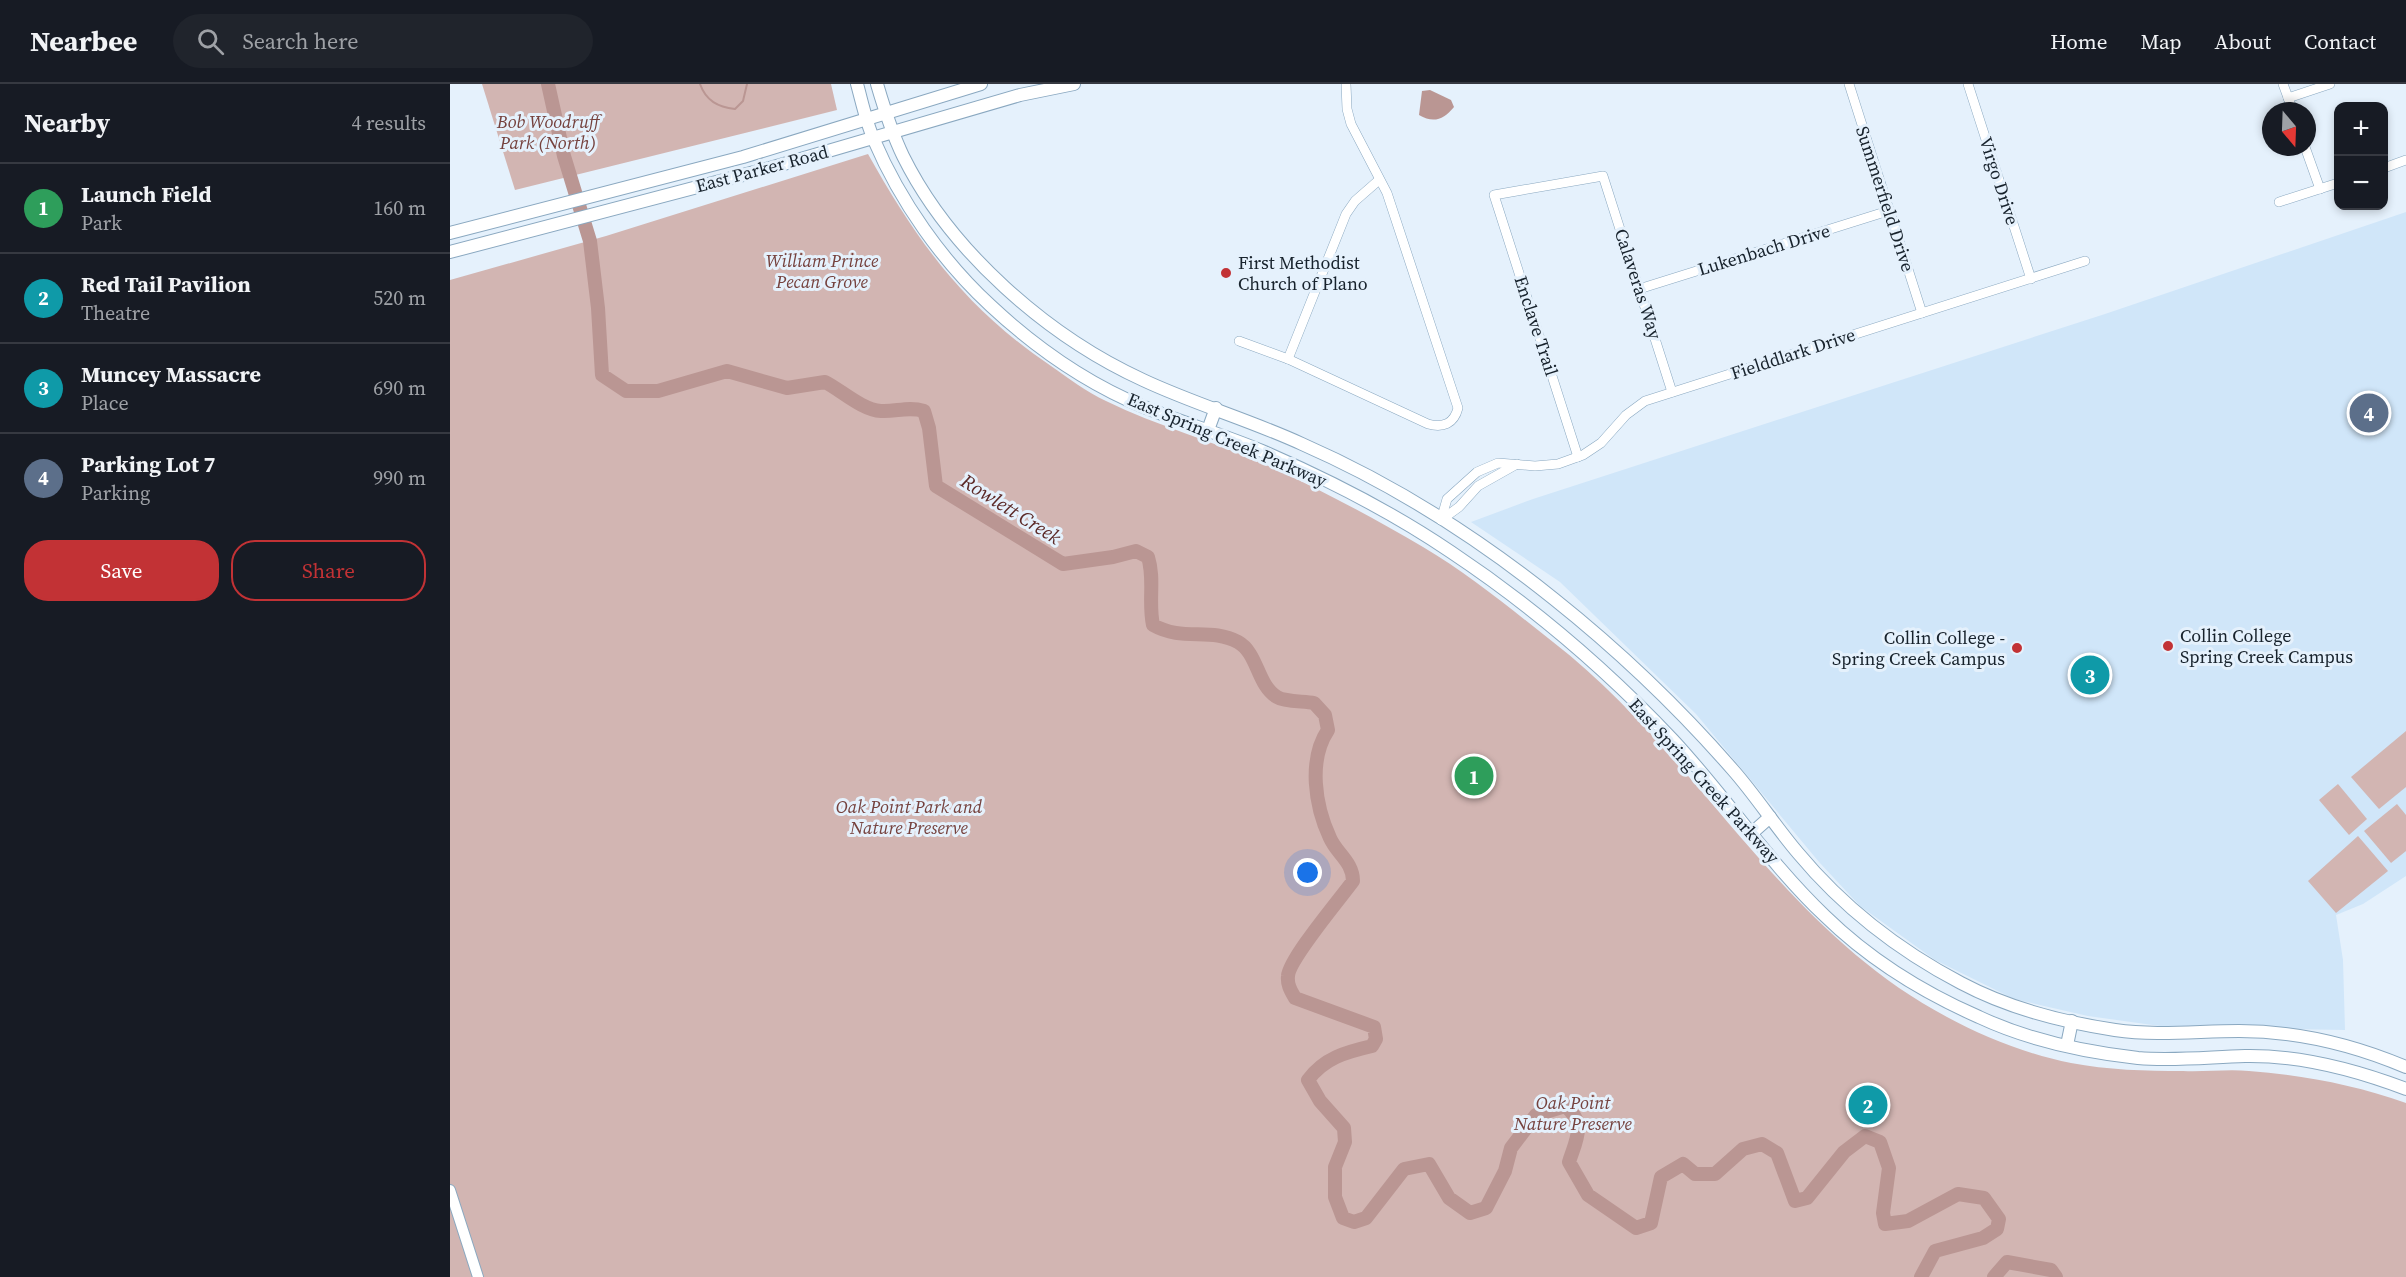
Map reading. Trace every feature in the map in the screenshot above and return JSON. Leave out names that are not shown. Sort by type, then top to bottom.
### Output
[{"type":"main road","name":"East Spring Creek Parkway","points":[[857,84],[873,139],[903,196],[950,263],[991,306],[1042,349],[1078,373],[1144,407],[1208,430],[1302,469],[1388,513],[1430,538],[1505,591],[1595,662],[1673,741],[1826,918],[1891,970],[1922,990],[1983,1020],[2022,1034],[2067,1046],[2140,1058],[2244,1056],[2296,1059],[2373,1077],[2406,1089]]},
{"type":"main road","name":"East Spring Creek Parkway","points":[[877,84],[903,157],[947,224],[1003,286],[1035,314],[1086,349],[1144,381],[1263,426],[1340,462],[1441,520],[1554,598],[1616,652],[1734,772],[1800,856],[1858,914],[1890,941],[1963,984],[2042,1015],[2116,1030],[2151,1033],[2245,1031],[2295,1036],[2371,1052],[2406,1066]]},
{"type":"main road","name":"East Parker Road","points":[[450,233],[697,170],[868,121],[981,84]]},
{"type":"main road","name":"East Parker Road","points":[[450,252],[873,139],[1020,95],[1074,84]]},
{"type":"main road","points":[[1208,430],[1216,408]]},
{"type":"main road","points":[[1430,538],[1441,520]]},
{"type":"main road","points":[[1752,833],[1770,818]]},
{"type":"main road","points":[[2067,1046],[2072,1021]]},
{"type":"street","points":[[1239,341],[1288,359],[1428,424],[1439,427],[1449,423],[1456,416],[1458,408],[1387,193],[1351,124],[1347,109],[1346,84]]},
{"type":"street","name":"Summerfield Drive","points":[[1849,84],[1922,313]]},
{"type":"street","name":"Virgo Drive","points":[[1968,84],[2031,279]]},
{"type":"street","points":[[2283,84],[2290,102]]},
{"type":"street","points":[[2288,98],[2330,84]]},
{"type":"street","points":[[2308,156],[2320,189]]},
{"type":"street","points":[[2388,167],[2406,160]]},
{"type":"street","name":"Enclave Trail","points":[[1578,457],[1494,195],[1603,176]]},
{"type":"street","name":"Calaveras Way","points":[[1603,176],[1672,392]]},
{"type":"street","points":[[1288,359],[1346,214],[1355,201],[1379,180]]},
{"type":"street","points":[[2279,202],[2334,184]]},
{"type":"street","name":"Lukenbach Drive","points":[[1639,289],[1888,211]]},
{"type":"street","name":"Fielddlark Drive","points":[[1441,520],[1447,499],[1477,472],[1498,463],[1558,464],[1578,457],[1601,443],[1626,415],[1645,401],[2085,261]]},
{"type":"street","name":"Fielddlark Drive","points":[[1441,520],[1459,507],[1478,486],[1517,464]]},
{"type":"street","points":[[450,1190],[478,1277]]},
{"type":"shaded area","points":[[1430,90],[1451,100],[1454,107],[1446,115],[1434,120],[1419,115],[1422,91]]},
{"type":"shaded area","name":"Collin College - Spring Creek Campus","points":[[2406,212],[2406,876],[2363,904],[2336,915],[2343,960],[2345,1030],[2167,1027],[2088,1016],[2014,999],[1935,960],[1860,906],[1819,862],[1696,714],[1560,582],[1471,522],[1533,499],[2105,314]]},
{"type":"green space","name":"Bob Woodruff Park (North)","points":[[482,84],[831,84],[837,110],[515,190]]},
{"type":"green space","name":"Oak Point Park and Nature Preserve","points":[[868,154],[906,217],[946,272],[968,297],[1020,344],[1099,397],[1125,410],[1264,464],[1345,503],[1440,557],[1473,580],[1553,642],[1605,687],[1653,736],[1787,889],[1835,937],[1888,980],[1947,1017],[2007,1044],[2071,1063],[2127,1070],[2241,1070],[2289,1075],[2348,1086],[2406,1103],[2406,1277],[450,1277],[450,280],[606,236]]},
{"type":"green space","points":[[2406,731],[2406,787],[2379,809],[2351,777]]},
{"type":"green space","points":[[2338,784],[2367,819],[2349,835],[2319,800]]},
{"type":"green space","points":[[2397,804],[2406,815],[2406,851],[2391,863],[2364,831]]},
{"type":"green space","points":[[2358,836],[2388,871],[2336,913],[2308,881]]},
{"type":"waterway","name":"Rowlett Creek","points":[[548,84],[564,156],[590,241],[598,308],[602,375],[626,391],[658,391],[727,371],[787,388],[825,382],[874,410],[924,411],[929,428],[936,486],[1063,564],[1113,557],[1136,551],[1148,557],[1153,625],[1175,633],[1217,635],[1238,642],[1250,654],[1270,692],[1285,700],[1314,703],[1325,715],[1328,730],[1322,742],[1316,769],[1318,798],[1330,838],[1348,863],[1353,881],[1297,957],[1288,979],[1295,998],[1374,1027],[1376,1039],[1372,1046],[1328,1061],[1308,1080],[1320,1101],[1344,1128],[1345,1142],[1335,1167],[1335,1197],[1343,1218],[1354,1222],[1366,1218],[1404,1169],[1429,1164],[1449,1198],[1470,1213],[1486,1208],[1505,1171],[1511,1148],[1536,1115],[1565,1106],[1572,1112],[1578,1125],[1577,1139],[1569,1162],[1588,1195],[1636,1228],[1651,1223],[1661,1177],[1683,1164],[1695,1174],[1715,1174],[1743,1149],[1762,1144],[1777,1153],[1795,1201],[1807,1198],[1844,1152],[1865,1136],[1880,1142],[1889,1168],[1883,1213],[1885,1224],[1908,1221],[1958,1194],[1984,1198],[1999,1219],[1997,1229],[1983,1238],[1935,1251],[1921,1277]]},
{"type":"waterway","points":[[700,84],[713,102],[735,109],[743,101],[747,84]]},
{"type":"waterway","name":"Rowlett Creek","points":[[1994,1277],[2007,1262],[2051,1270],[2056,1277]]},
{"type":"place","name":"First Methodist Church of Plano","points":[[1226,273]]},
{"type":"place","name":"Parking Lot 7","points":[[2369,413]]},
{"type":"place","name":"Collin College Spring Creek Campus","points":[[2168,646]]},
{"type":"place","name":"Collin College - Spring Creek Campus","points":[[2017,648]]},
{"type":"place","name":"Muncey Massacre","points":[[2090,675]]},
{"type":"place","name":"Launch Field","points":[[1474,776]]},
{"type":"place","name":"Red Tail Pavilion","points":[[1868,1105]]},
{"type":"park label","name":"William Prince Pecan Grove","points":[[822,271]]},
{"type":"park label","name":"Oak Point Nature Preserve","points":[[1573,1113]]}]
